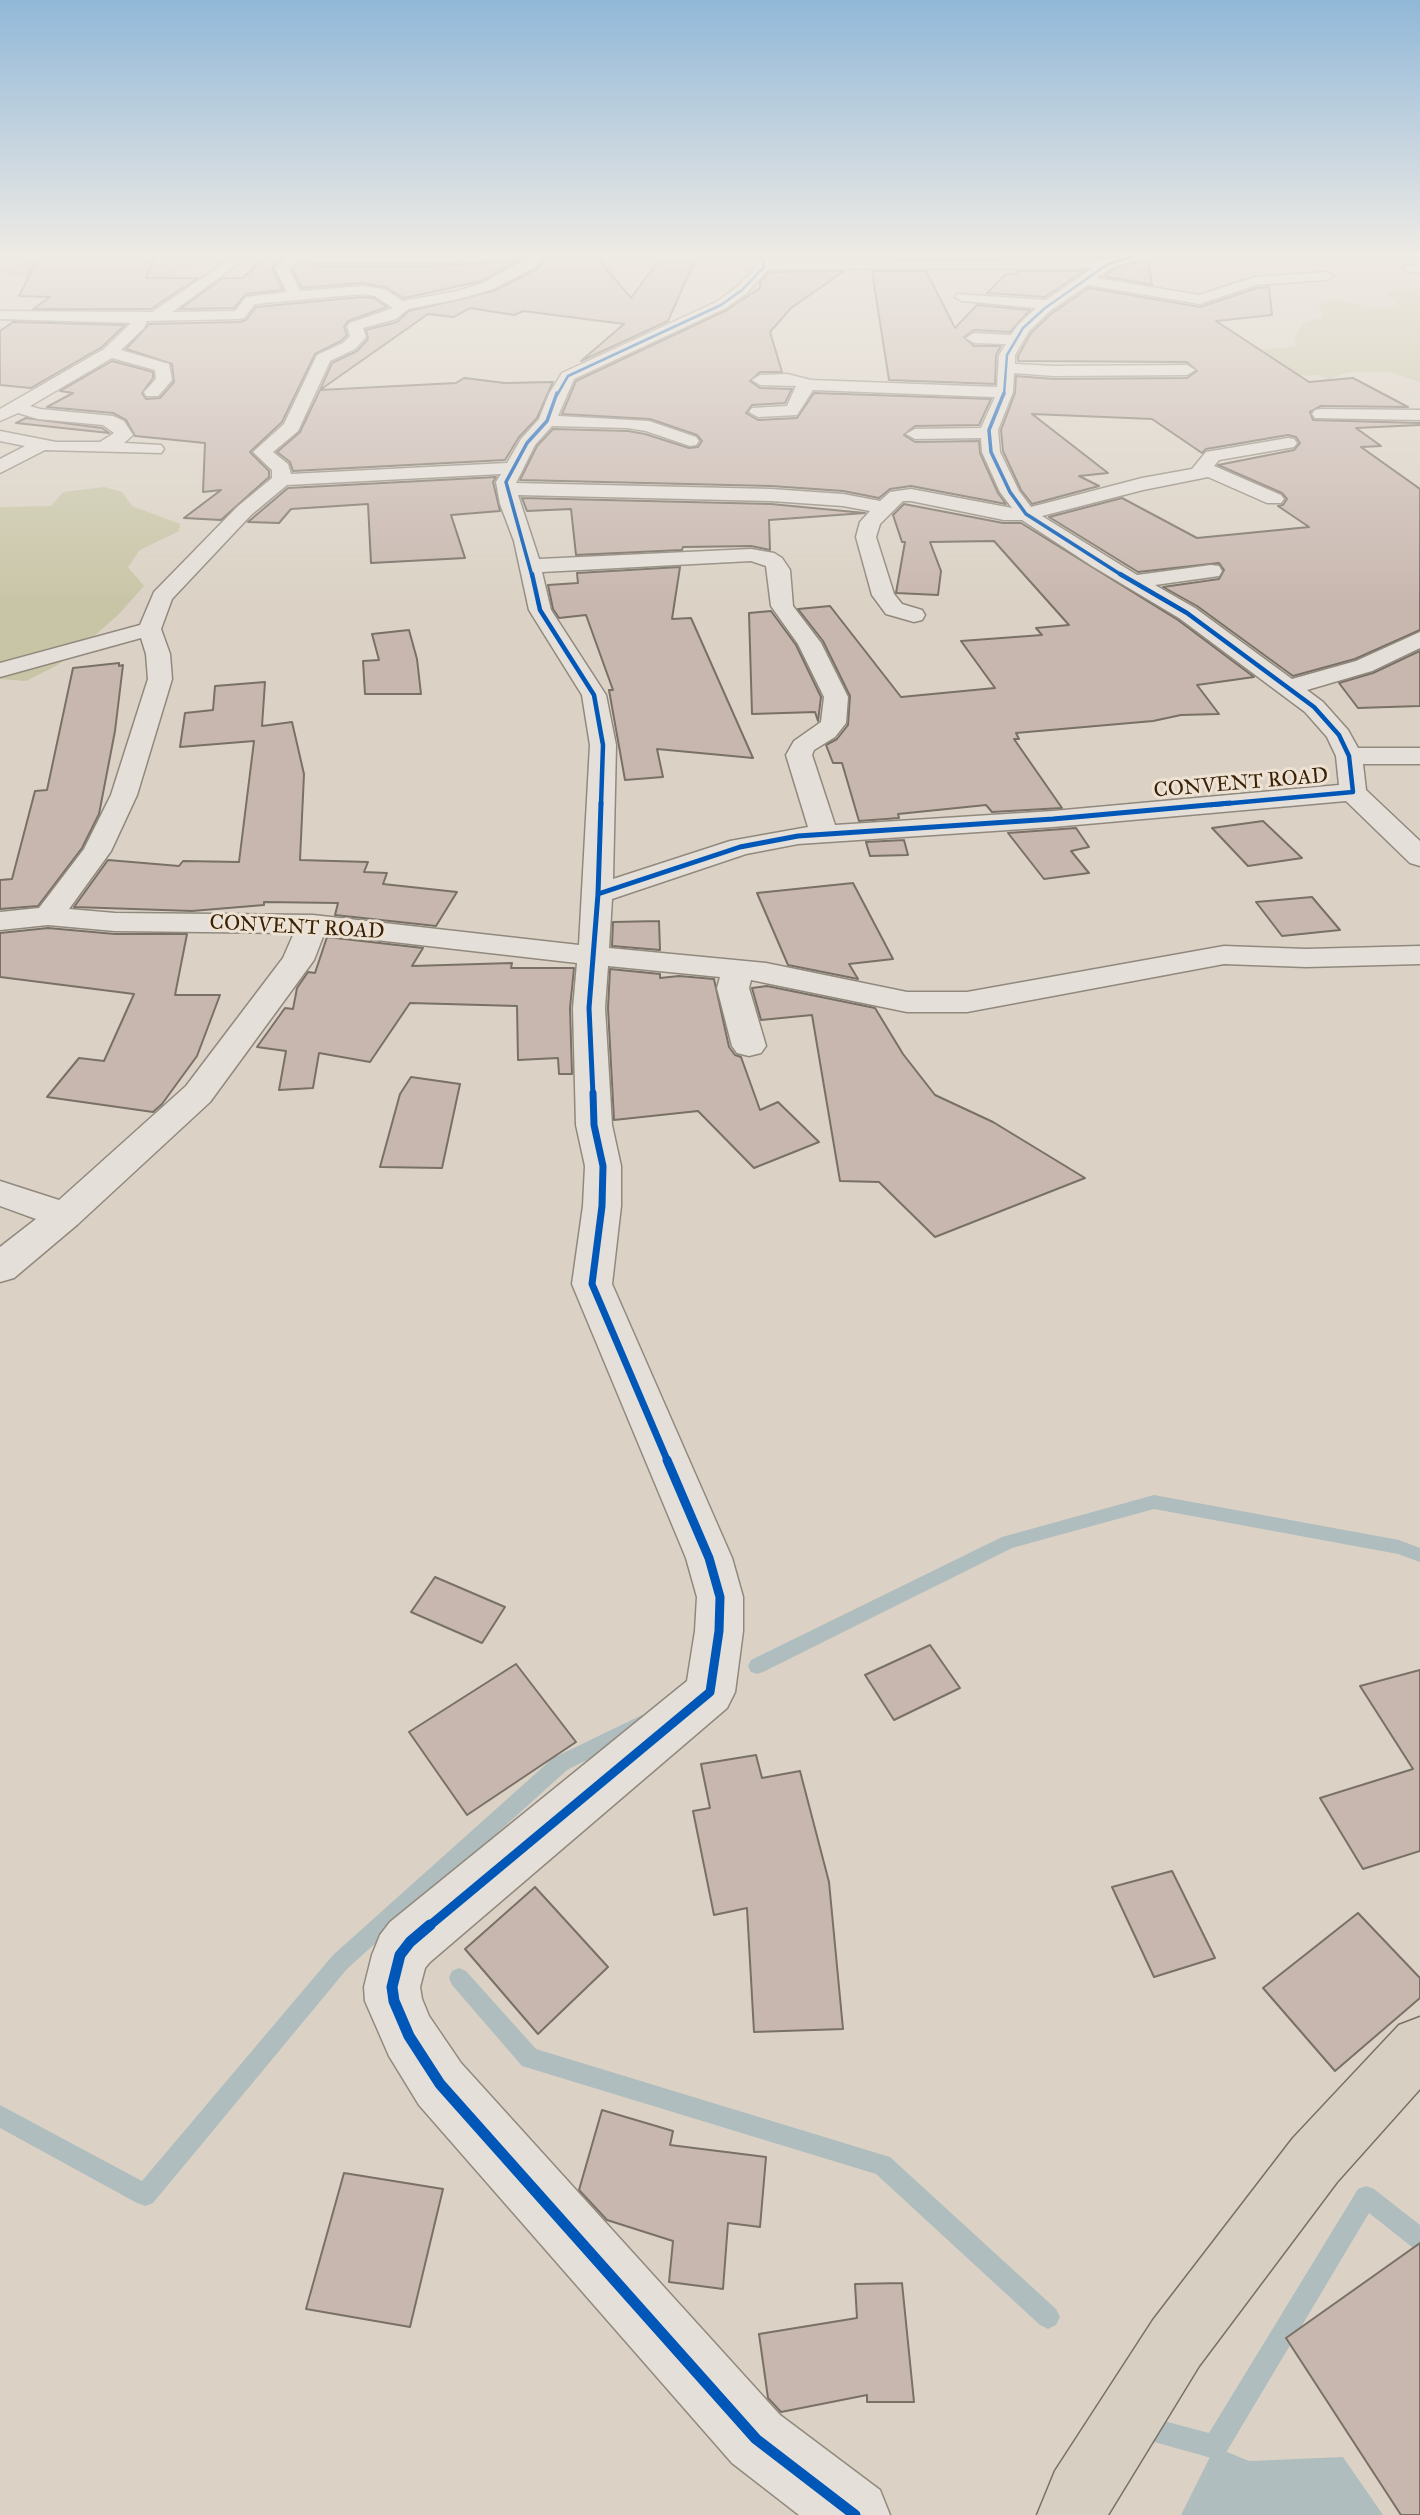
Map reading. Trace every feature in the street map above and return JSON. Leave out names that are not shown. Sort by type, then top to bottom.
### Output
[{"type":"main road","points":[[1072,2515],[1080,2496],[1175,2343],[1315,2160],[1420,2046]]},
{"type":"street","points":[[0,416],[81,369]]},
{"type":"street","points":[[152,392],[164,380],[163,369]]},
{"type":"street","points":[[282,480],[281,468],[262,452],[292,426],[318,369]]},
{"type":"street","points":[[585,369],[568,376],[557,394],[547,421],[527,443],[510,479],[540,610],[594,695],[603,745],[598,894],[589,1008],[594,1125],[603,1166],[603,1206],[592,1284],[709,1558],[720,1597],[719,1631],[710,1692],[410,1942],[400,1955],[392,1987],[394,2001],[409,2036],[440,2084],[756,2439],[855,2515]]},
{"type":"street","points":[[915,434],[989,433],[1005,392],[1006,369]]},
{"type":"street","points":[[1028,369],[1187,370]]},
{"type":"street","points":[[760,380],[787,379],[811,385],[1005,392]]},
{"type":"street","points":[[758,412],[791,411],[795,408],[803,388],[811,385]]},
{"type":"street","points":[[18,407],[38,414],[107,420],[118,425],[124,435],[107,446]]},
{"type":"street","points":[[1321,414],[1420,415]]},
{"type":"street","points":[[547,421],[628,423],[649,426],[690,441]]},
{"type":"street","points":[[0,425],[4,426],[0,434],[56,447],[155,449]]},
{"type":"street","name":"CONVENT ROAD","points":[[598,894],[740,846],[824,834],[1053,819],[1353,792],[1349,756],[1339,734],[1290,687],[1188,613],[1133,582],[1026,514],[1010,492],[991,453],[989,433]]},
{"type":"street","points":[[1199,472],[1213,456],[1288,443]]},
{"type":"street","points":[[0,467],[41,444]]},
{"type":"street","points":[[914,615],[894,609],[883,595],[866,537],[870,522],[895,497],[911,495],[1004,514],[1026,514],[1199,472],[1217,473],[1274,499]]},
{"type":"street","points":[[0,942],[97,851],[124,795],[160,679],[158,654],[150,629],[162,597],[244,511],[282,480],[510,479],[843,500],[884,508]]},
{"type":"street","points":[[524,541],[548,540]]},
{"type":"street","points":[[531,566],[751,555],[766,557],[775,562],[779,570],[782,606],[809,643],[835,697],[833,723],[826,732],[803,746],[799,755],[824,834]]},
{"type":"street","points":[[1133,582],[1211,571]]},
{"type":"street","points":[[0,670],[150,629]]},
{"type":"street","points":[[1290,687],[1364,666],[1420,639]]},
{"type":"street","points":[[1349,756],[1420,756]]},
{"type":"street","points":[[1353,792],[1420,857]]},
{"type":"street","name":"CONVENT ROAD","points":[[24,918],[115,922],[313,924],[766,972],[907,1002],[967,1002],[1224,955],[1306,958],[1420,955]]},
{"type":"street","points":[[0,1268],[65,1215],[198,1094],[298,960],[313,924]]},
{"type":"street","points":[[738,970],[733,988],[749,1046]]},
{"type":"street","points":[[0,1193],[65,1215]]},
{"type":"shaded area","points":[[1230,369],[1420,369],[1420,382],[1391,372],[1351,372],[1331,380],[1319,375],[1293,376]]},
{"type":"shaded area","points":[[105,487],[122,492],[132,506],[180,524],[179,531],[140,550],[128,567],[144,586],[118,615],[84,645],[56,666],[26,681],[0,679],[0,507],[51,506],[63,492]]},
{"type":"shaded area","points":[[1215,2447],[1249,2461],[1343,2457],[1383,2515],[1181,2515]]},
{"type":"building","points":[[0,369],[63,369],[31,388],[0,385]]},
{"type":"building","points":[[97,369],[143,369],[153,372],[153,378],[142,393],[146,399],[160,398],[174,382],[173,369],[308,369],[282,422],[250,452],[269,471],[269,477],[221,520],[184,518],[221,490],[203,492],[205,443],[135,436],[126,420],[113,413],[47,407],[73,393],[60,391]]},
{"type":"building","points":[[329,369],[349,369],[320,390]]},
{"type":"building","points":[[601,369],[781,369],[782,372],[760,372],[750,381],[760,388],[792,389],[785,403],[752,405],[746,413],[758,420],[797,418],[814,393],[991,399],[979,425],[915,426],[904,435],[915,442],[979,441],[980,453],[998,493],[1006,504],[911,486],[890,489],[879,498],[843,491],[771,486],[520,480],[537,446],[553,429],[628,431],[689,448],[698,447],[702,441],[697,435],[650,419],[562,414],[576,381]]},
{"type":"building","points":[[887,369],[996,369],[995,384],[889,380]]},
{"type":"building","points":[[1195,369],[1290,369],[1309,382],[1353,378],[1408,407],[1321,406],[1310,412],[1313,420],[1420,423],[1356,428],[1381,446],[1361,447],[1420,489],[1420,630],[1355,659],[1293,676],[1197,606],[1163,587],[1219,579],[1224,570],[1219,563],[1138,572],[1049,517],[1122,498],[1197,538],[1309,527],[1278,506],[1283,505],[1287,499],[1282,493],[1218,465],[1294,450],[1300,443],[1296,437],[1288,435],[1206,449],[1202,453],[1152,419],[1032,414],[1108,473],[1079,476],[1099,486],[1032,504],[1021,490],[1003,451],[1001,430],[1015,393],[1016,376],[1054,379],[1187,378],[1197,371]]},
{"type":"building","points":[[464,378],[505,383],[553,382],[537,418],[519,437],[505,460],[293,471],[290,462],[277,452],[300,432],[320,390],[456,383]]},
{"type":"building","points":[[26,418],[102,428],[109,433],[16,423]]},
{"type":"building","points":[[496,477],[493,482],[500,511],[451,515],[465,558],[371,563],[368,504],[291,509],[279,523],[248,522],[288,488]]},
{"type":"building","points":[[522,498],[771,504],[865,513],[769,520],[770,550],[751,546],[683,547],[682,550],[576,555],[571,509],[527,511]]},
{"type":"building","points":[[904,504],[1003,523],[1021,523],[1178,620],[1254,677],[1197,685],[1219,714],[1181,715],[1153,721],[1016,733],[1019,739],[1014,739],[1062,808],[992,812],[986,805],[859,821],[842,763],[833,763],[826,745],[837,739],[848,725],[850,696],[823,641],[798,609],[830,606],[901,697],[995,688],[961,641],[1042,635],[1036,628],[1069,625],[994,541],[930,542],[941,571],[938,595],[896,593],[905,542],[902,542],[893,515]]},
{"type":"building","points":[[680,567],[672,619],[691,618],[753,758],[657,749],[663,777],[625,780],[609,690],[613,690],[586,615],[559,618],[553,609],[548,585],[578,583],[577,573]]},
{"type":"building","points":[[771,611],[796,645],[821,697],[818,721],[815,712],[752,714],[749,613]]},
{"type":"building","points":[[409,630],[417,659],[421,694],[365,694],[363,661],[379,660],[372,634]]},
{"type":"building","points":[[1420,651],[1420,706],[1358,708],[1339,683],[1373,673]]},
{"type":"building","points":[[119,663],[119,666],[123,665],[115,731],[99,814],[82,848],[38,906],[0,909],[0,880],[12,879],[35,791],[47,790],[73,668]]},
{"type":"building","points":[[265,682],[262,726],[292,722],[304,774],[300,860],[368,862],[364,872],[387,873],[383,884],[457,892],[436,926],[335,915],[338,903],[264,902],[264,905],[192,911],[74,907],[108,860],[179,866],[183,861],[239,862],[254,741],[180,747],[185,713],[213,710],[215,686]]},
{"type":"building","points":[[1263,821],[1302,858],[1248,866],[1212,828]]},
{"type":"building","points":[[1076,828],[1089,847],[1071,851],[1089,873],[1044,879],[1008,833]]},
{"type":"building","points":[[904,840],[908,855],[870,856],[866,842]]},
{"type":"building","points":[[853,883],[893,959],[849,964],[858,979],[788,965],[757,893]]},
{"type":"building","points":[[1312,897],[1340,930],[1282,936],[1256,902]]},
{"type":"building","points":[[659,921],[660,950],[612,946],[613,922]]},
{"type":"building","points":[[48,928],[115,934],[187,934],[175,995],[220,995],[197,1056],[162,1104],[153,1112],[47,1097],[79,1058],[104,1061],[134,994],[0,977],[0,933]]},
{"type":"building","points":[[327,937],[423,948],[412,966],[512,963],[511,968],[574,968],[570,1008],[572,1074],[559,1074],[558,1058],[518,1060],[517,1006],[410,1003],[370,1062],[319,1053],[313,1088],[279,1090],[286,1051],[257,1047],[285,1008],[293,1009],[297,988],[308,972],[315,973]]},
{"type":"building","points":[[610,969],[660,974],[660,978],[679,976],[714,979],[729,1047],[735,1055],[741,1057],[760,1110],[778,1102],[819,1142],[754,1168],[698,1111],[614,1120],[608,1008]]},
{"type":"building","points":[[767,986],[875,1008],[903,1054],[935,1095],[993,1122],[1085,1178],[935,1237],[879,1182],[840,1181],[812,1015],[761,1020],[752,988]]},
{"type":"building","points":[[411,1077],[460,1084],[442,1168],[380,1167],[400,1094]]},
{"type":"building","points":[[435,1577],[505,1607],[482,1643],[411,1612]]},
{"type":"building","points":[[930,1645],[960,1688],[894,1720],[865,1675]]},
{"type":"building","points":[[516,1664],[576,1742],[467,1815],[409,1732]]},
{"type":"building","points":[[1420,1670],[1420,1851],[1363,1869],[1320,1798],[1413,1769],[1360,1686]]},
{"type":"building","points":[[756,1755],[762,1778],[800,1771],[829,1882],[843,2029],[754,2032],[747,1908],[714,1915],[693,1811],[710,1808],[701,1764]]},
{"type":"building","points":[[1172,1871],[1215,1958],[1154,1977],[1112,1887]]},
{"type":"building","points":[[535,1887],[608,1967],[538,2034],[465,1949]]},
{"type":"building","points":[[1358,1913],[1420,1978],[1420,1998],[1335,2071],[1263,1988]]},
{"type":"building","points":[[602,2110],[673,2131],[670,2145],[766,2157],[760,2227],[728,2223],[723,2289],[669,2282],[673,2241],[607,2220],[579,2190]]},
{"type":"building","points":[[344,2173],[443,2189],[410,2327],[306,2309]]},
{"type":"building","points":[[1420,2243],[1420,2515],[1401,2515],[1286,2338]]},
{"type":"building","points":[[902,2283],[914,2402],[867,2402],[867,2395],[781,2412],[768,2398],[759,2334],[857,2318],[855,2284]]},
{"type":"waterway","points":[[757,1666],[1008,1542],[1154,1502],[1399,1547],[1420,1555]]},
{"type":"waterway","points":[[0,2116],[145,2195],[340,1962],[560,1764],[642,1723]]},
{"type":"waterway","points":[[459,1978],[530,2058],[882,2165],[1048,2317]]},
{"type":"waterway","points":[[1149,2429],[1215,2447],[1366,2197],[1420,2239]]},
{"type":"cycle path","points":[[582,369],[568,376],[557,394],[547,421],[527,443],[506,482],[510,504],[524,541],[540,610],[594,695],[603,745],[598,894],[589,1008],[594,1125],[603,1166],[602,1206],[592,1284],[709,1558],[720,1597],[719,1631],[710,1692],[410,1942],[400,1955],[392,1987],[394,2001],[409,2036],[440,2084],[756,2439],[855,2515]]},
{"type":"cycle path","points":[[598,894],[740,847],[798,836],[1053,819],[1353,792],[1349,756],[1339,735],[1314,707],[1187,613],[1099,562],[1026,514],[1010,492],[991,452],[989,430],[1005,392],[1006,369]]}]
